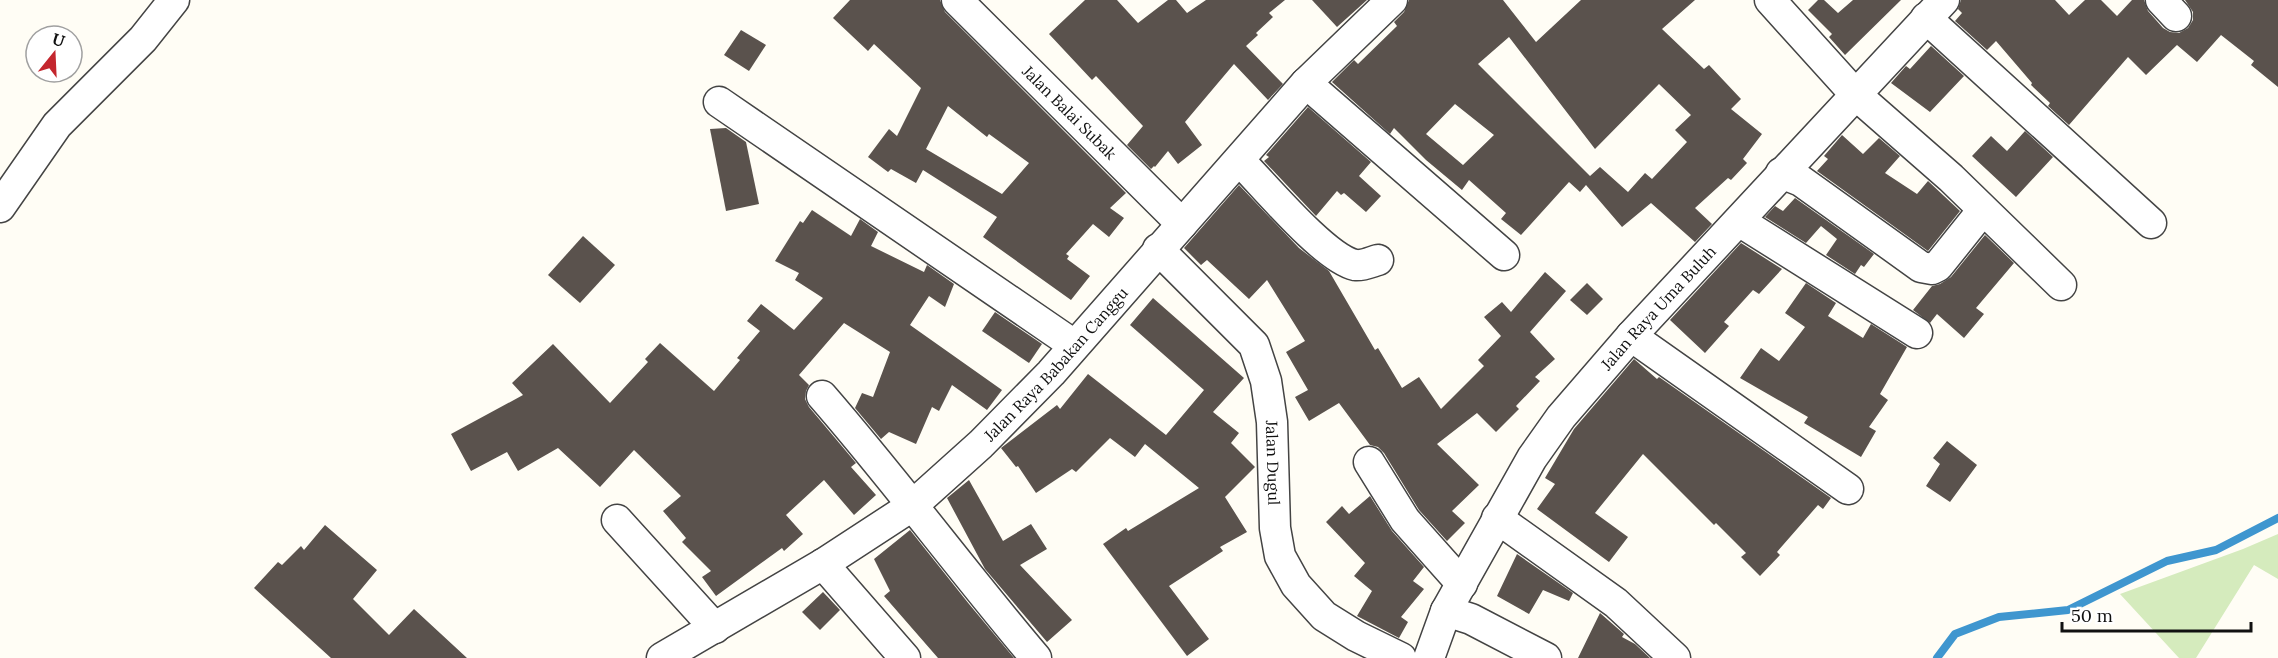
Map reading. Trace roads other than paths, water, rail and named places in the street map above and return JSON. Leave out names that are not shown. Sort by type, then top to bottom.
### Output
[{"type":"street","points":[[0,207],[57,125],[143,39],[174,0]]},
{"type":"street","name":"Jalan Balai Subak","points":[[957,0],[1182,224]]},
{"type":"street","name":"Jalan Raya Babakan Canggu","points":[[662,658],[823,564],[912,506],[981,444],[1051,373],[1306,83],[1392,0]]},
{"type":"street","points":[[1770,0],[1855,94],[1951,178],[2061,285]]},
{"type":"street","points":[[1935,9],[2151,223]]},
{"type":"street","name":"Jalan Raya Uma Buluh","points":[[1429,658],[1446,611],[1532,458],[1561,417],[1631,336],[1739,221],[1781,172],[1885,65],[1935,9]]},
{"type":"street","points":[[1306,83],[1504,255]]},
{"type":"street","points":[[719,102],[1074,345]]},
{"type":"street","points":[[1239,160],[1319,244],[1337,257],[1358,265],[1378,260]]},
{"type":"street","points":[[1781,172],[1801,181],[1921,267],[1932,269],[1938,266],[1974,221]]},
{"type":"street","points":[[1739,221],[1917,333]]},
{"type":"street","name":"Jalan Dugul","points":[[1158,249],[1254,345],[1266,381],[1272,422],[1275,528],[1280,556],[1296,585],[1324,616],[1356,636],[1401,658]]},
{"type":"street","points":[[1631,336],[1848,489]]},
{"type":"street","points":[[822,396],[869,450],[1036,658]]},
{"type":"street","points":[[1369,462],[1405,520],[1462,584]]},
{"type":"street","points":[[1497,518],[1616,603],[1675,658]]},
{"type":"street","points":[[617,520],[715,628]]},
{"type":"street","points":[[823,564],[905,658]]},
{"type":"street","points":[[1446,611],[1471,619],[1546,658]]},
{"type":"waterway","points":[[1937,658],[1955,634],[1999,617],[2068,610],[2167,561],[2216,550],[2278,518]]}]
